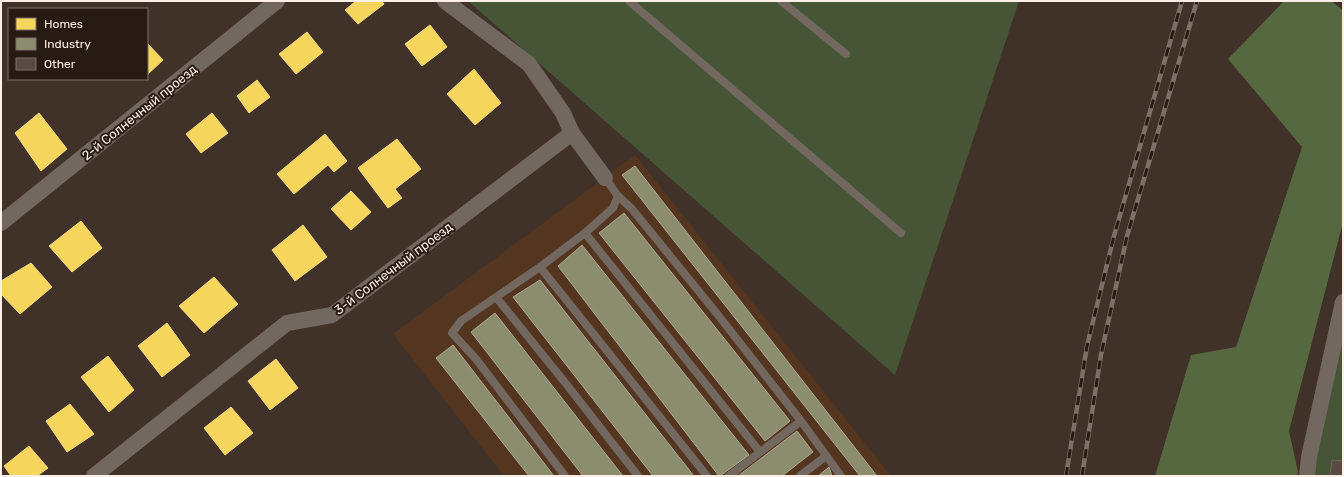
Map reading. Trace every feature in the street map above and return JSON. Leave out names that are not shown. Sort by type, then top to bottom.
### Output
[{"type":"street","name":"2-й Солнечный проезд","points":[[1,223],[277,1]]},
{"type":"street","points":[[446,1],[528,64],[563,114],[572,133],[605,178]]},
{"type":"street","name":"3-й Солнечный проезд","points":[[94,476],[287,323],[332,315],[572,133]]},
{"type":"street","points":[[1307,476],[1309,457],[1343,302]]},
{"type":"lane","points":[[629,1],[901,233]]},
{"type":"lane","points":[[781,1],[846,54]]},
{"type":"lane","points":[[605,178],[618,196],[632,208],[718,315],[801,421],[841,476]]},
{"type":"lane","points":[[565,476],[476,359],[452,333],[461,321],[540,267],[584,233],[613,208],[618,196]]},
{"type":"lane","points":[[584,233],[760,452]]},
{"type":"lane","points":[[540,267],[707,476]]},
{"type":"lane","points":[[496,297],[567,384],[638,476]]},
{"type":"lane","points":[[729,476],[801,421]]},
{"type":"lane","points":[[800,476],[826,456]]},
{"type":"shaded area","points":[[635,155],[891,476],[504,476],[393,334]]},
{"type":"green space","points":[[468,1],[1019,1],[895,375]]},
{"type":"green space","points":[[1284,1],[1331,1],[1343,10],[1343,222],[1289,431],[1298,472],[1297,476],[1155,476],[1191,355],[1236,347],[1302,147],[1228,59]]},
{"type":"green space","points":[[1343,286],[1343,476],[1308,476]]},
{"type":"building: Homes","points":[[356,1],[382,1],[384,4],[358,24],[345,10]]},
{"type":"building: Homes","points":[[430,25],[447,47],[422,66],[405,44]]},
{"type":"building: Homes","points":[[307,32],[323,52],[296,74],[279,54]]},
{"type":"building: Homes","points":[[148,44],[163,60],[148,74]]},
{"type":"building: Homes","points":[[474,69],[501,103],[475,125],[447,94]]},
{"type":"building: Homes","points":[[257,80],[270,97],[249,113],[237,96]]},
{"type":"building: Homes","points":[[39,113],[67,149],[41,171],[15,133]]},
{"type":"building: Homes","points":[[212,113],[228,133],[201,153],[186,134]]},
{"type":"building: Homes","points":[[325,134],[347,161],[334,172],[328,165],[294,194],[277,174]]},
{"type":"building: Homes","points":[[397,139],[421,169],[395,189],[402,198],[388,208],[358,168]]},
{"type":"building: Homes","points":[[351,191],[371,212],[351,230],[331,209]]},
{"type":"building: Homes","points":[[81,221],[102,248],[72,272],[49,246]]},
{"type":"building: Homes","points":[[303,225],[327,257],[295,281],[272,250]]},
{"type":"building: Homes","points":[[31,263],[52,287],[20,314],[1,294],[1,281]]},
{"type":"building: Homes","points":[[214,277],[238,304],[204,333],[179,306]]},
{"type":"building: Homes","points":[[167,323],[190,355],[162,377],[138,346]]},
{"type":"building: Homes","points":[[108,356],[134,390],[109,412],[81,377]]},
{"type":"building: Homes","points":[[276,359],[298,388],[270,410],[248,381]]},
{"type":"building: Homes","points":[[70,404],[94,434],[67,452],[46,421]]},
{"type":"building: Homes","points":[[231,407],[253,433],[225,455],[204,428]]},
{"type":"building: Homes","points":[[29,446],[48,468],[37,476],[11,476],[4,466]]},
{"type":"building: Industry","points":[[635,166],[877,476],[860,476],[622,175]]},
{"type":"building: Industry","points":[[624,213],[790,421],[765,441],[599,233]]},
{"type":"building: Industry","points":[[582,245],[749,455],[720,476],[558,266]]},
{"type":"building: Industry","points":[[540,280],[694,476],[653,476],[513,297]]},
{"type":"building: Industry","points":[[495,313],[623,476],[583,476],[471,332]]},
{"type":"building: Industry","points":[[453,345],[554,476],[529,476],[436,358]]},
{"type":"building: Industry","points":[[797,431],[813,452],[782,476],[738,476]]},
{"type":"building: Industry","points":[[829,467],[832,476],[818,476]]},
{"type":"building: Other","points":[[1332,460],[1343,461],[1343,476],[1330,476]]},
{"type":"railway","points":[[1066,476],[1087,346],[1114,236],[1182,1]]},
{"type":"railway","points":[[1082,476],[1101,355],[1127,236],[1197,1]]}]
